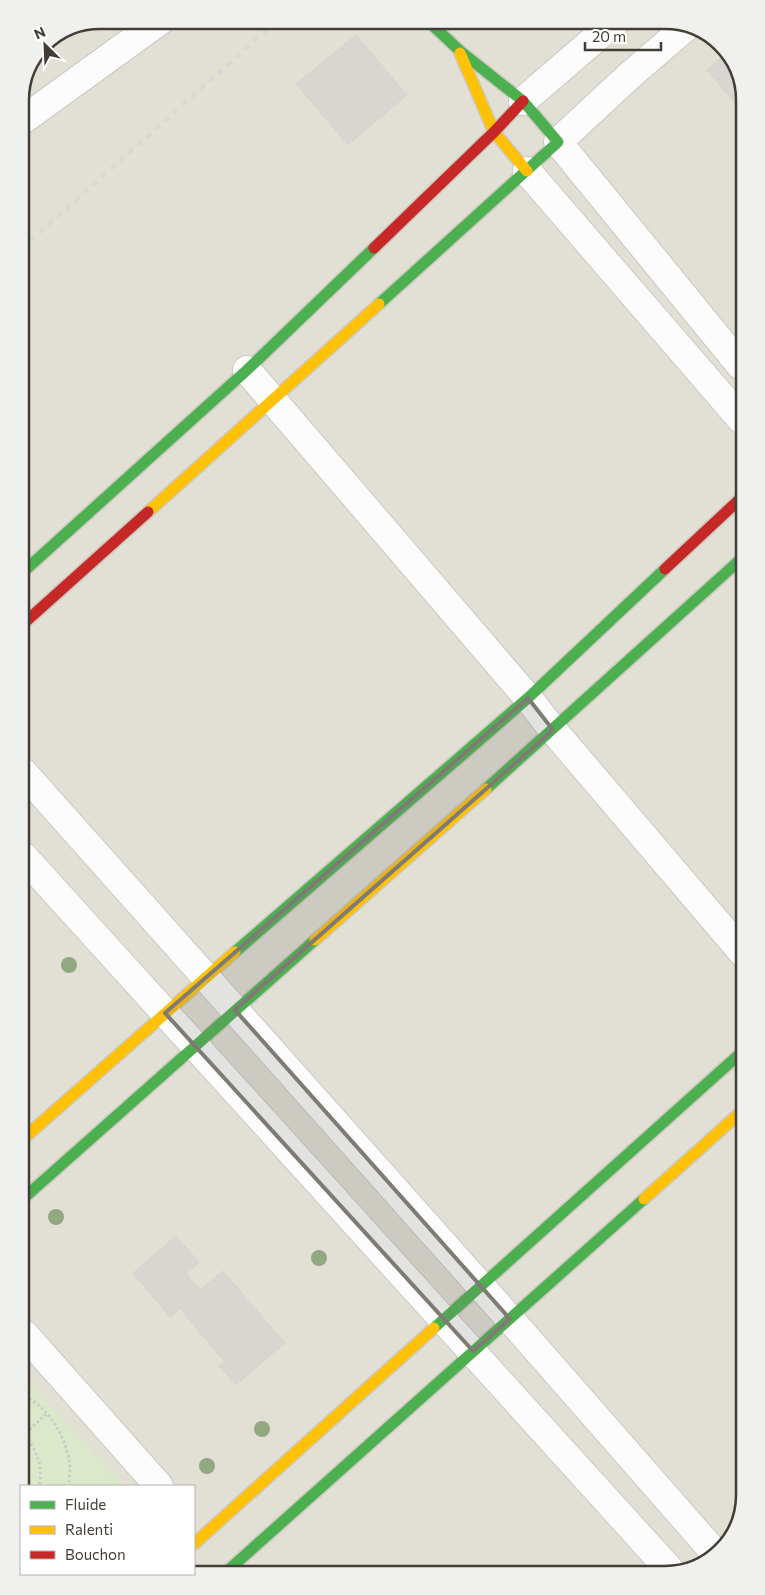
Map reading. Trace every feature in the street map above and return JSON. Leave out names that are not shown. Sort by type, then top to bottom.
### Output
[{"type":"street","points":[[29,115],[148,29]]},
{"type":"street","points":[[437,29],[460,51],[523,101],[736,360]]},
{"type":"street","points":[[29,567],[247,370],[494,132],[523,101],[606,29]]},
{"type":"street","points":[[29,619],[681,31]]},
{"type":"street","points":[[460,51],[494,132],[736,414]]},
{"type":"street","points":[[247,370],[736,945]]},
{"type":"street","points":[[29,1134],[528,698],[736,503]]},
{"type":"street","points":[[29,1194],[553,730],[736,564]]},
{"type":"street","points":[[29,779],[207,977],[712,1549]]},
{"type":"street","points":[[29,863],[666,1566]]},
{"type":"street","points":[[197,1535],[443,1320],[736,1057]]},
{"type":"street","points":[[233,1566],[736,1116]]},
{"type":"street","points":[[29,1340],[158,1485]]},
{"type":"path","points":[[29,1398],[34,1401],[59,1430],[69,1460],[68,1485]]},
{"type":"path","points":[[29,1431],[46,1414]]},
{"type":"path","points":[[29,1439],[36,1451],[42,1475],[39,1485]]},
{"type":"highlighted area","points":[[528,698],[553,730],[235,1010],[510,1319],[473,1351],[165,1013]]},
{"type":"shaded area","points":[[100,29],[670,29],[697,36],[709,43],[722,56],[731,72],[736,100],[736,1505],[729,1527],[716,1546],[693,1561],[666,1566],[195,1566],[195,1485],[29,1485],[29,95],[34,72],[41,60],[49,49],[72,34]]},
{"type":"green space","points":[[29,1382],[123,1485],[29,1485]]},
{"type":"building","points":[[356,35],[407,95],[348,145],[296,84]]},
{"type":"building","points":[[723,57],[731,72],[735,86],[736,104],[707,70]]},
{"type":"building","points":[[176,1236],[199,1262],[186,1274],[200,1290],[223,1271],[285,1343],[236,1385],[219,1366],[225,1362],[180,1309],[170,1317],[133,1273]]},
{"type":"railway","points":[[29,242],[268,29]]},
{"type":"traffic: fast","points":[[379,304],[558,142],[523,101],[460,51],[437,29]]},
{"type":"traffic: fast","points":[[29,567],[247,370],[374,248]]},
{"type":"traffic: fast","points":[[486,789],[736,564]]},
{"type":"traffic: fast","points":[[235,952],[528,698],[665,569]]},
{"type":"traffic: fast","points":[[29,1193],[315,940]]},
{"type":"traffic: fast","points":[[434,1328],[736,1057]]},
{"type":"traffic: fast","points":[[233,1566],[644,1199]]},
{"type":"traffic: slow","points":[[460,53],[494,132],[527,171]]},
{"type":"traffic: slow","points":[[148,512],[379,304]]},
{"type":"traffic: slow","points":[[315,940],[486,789]]},
{"type":"traffic: slow","points":[[29,1134],[235,952]]},
{"type":"traffic: slow","points":[[644,1199],[736,1116]]},
{"type":"traffic: slow","points":[[195,1543],[434,1328]]},
{"type":"traffic: jam","points":[[374,248],[494,132],[523,101]]},
{"type":"traffic: jam","points":[[665,569],[736,503]]},
{"type":"traffic: jam","points":[[29,619],[148,512]]}]
